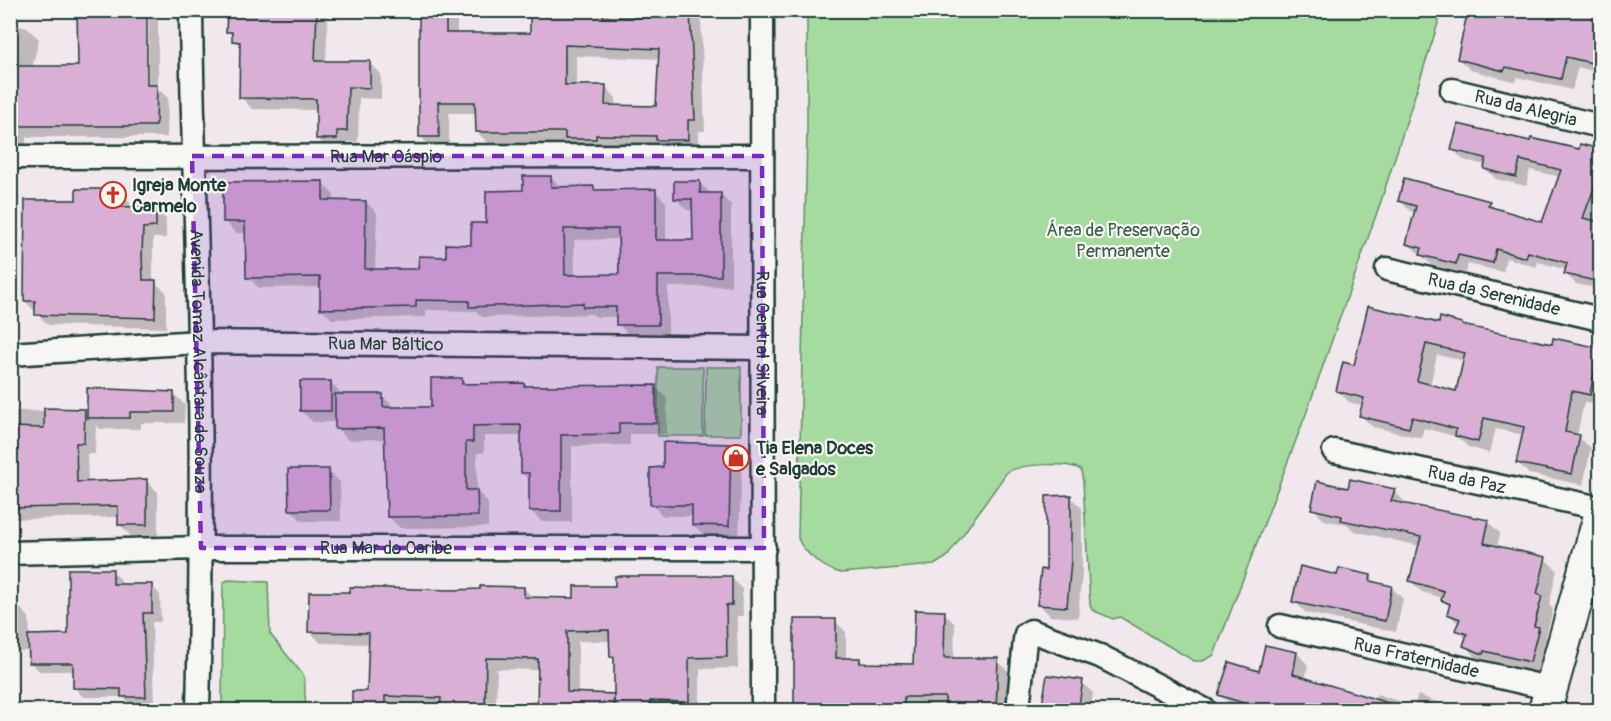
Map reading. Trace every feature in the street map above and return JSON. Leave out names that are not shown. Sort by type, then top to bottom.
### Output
[{"type":"main road","points":[[1549,700],[1600,516]]},
{"type":"street","name":"Avenida Tomaz Alcântara de Souza","points":[[191,10],[192,156],[199,342],[201,548],[198,711]]},
{"type":"street","name":"Rua Central Silveira","points":[[762,10],[763,711]]},
{"type":"street","name":"Rua da Alegria","points":[[1452,90],[1600,126]]},
{"type":"street","name":"Rua Mar Cáspio","points":[[10,157],[762,156]]},
{"type":"street","name":"Rua da Serenidade","points":[[1387,269],[1600,319]]},
{"type":"street","name":"Rua Mar Báltico","points":[[10,354],[199,342],[762,348]]},
{"type":"street","name":"Rua da Paz","points":[[1334,451],[1600,508]]},
{"type":"street","name":"Rua Mar do Caribe","points":[[10,553],[201,548],[764,548]]},
{"type":"street","name":"Rua Fraternidade","points":[[1280,626],[1549,700]]},
{"type":"street","points":[[1018,711],[1024,640],[1028,632],[1034,632],[1100,656],[1205,711]]},
{"type":"highlighted area","points":[[192,156],[762,156],[764,548],[201,548]]},
{"type":"green space","name":"Área de Preservação Permanente","points":[[807,11],[1442,11],[1381,201],[1306,414],[1214,655],[1203,661],[1194,661],[1120,617],[1113,619],[1092,610],[1083,482],[1081,470],[1075,467],[1044,465],[1023,467],[1007,472],[947,557],[934,565],[841,573],[816,560],[801,544],[798,538],[807,136]]},
{"type":"green space","points":[[658,367],[703,367],[703,436],[658,436]]},
{"type":"green space","points":[[706,367],[741,367],[741,435],[705,435]]},
{"type":"green space","points":[[228,580],[268,582],[270,634],[304,676],[306,710],[222,710],[223,583]]},
{"type":"building","points":[[77,10],[147,10],[147,85],[157,85],[156,126],[10,126],[10,66],[78,66]]},
{"type":"building","points":[[227,10],[317,10],[315,61],[370,61],[370,88],[348,87],[347,131],[337,131],[337,139],[316,139],[316,99],[239,98],[240,42],[232,41],[232,32],[226,32]]},
{"type":"building","points":[[419,10],[446,10],[446,33],[530,33],[530,10],[603,10],[603,17],[656,17],[656,10],[690,10],[695,120],[688,120],[688,140],[656,140],[656,136],[596,135],[596,139],[565,139],[565,132],[476,132],[475,102],[438,102],[439,137],[419,137]],"holes":[[[565,45],[659,49],[656,106],[605,105],[606,85],[565,85]]]},
{"type":"building","points":[[1468,10],[1600,10],[1600,65],[1566,57],[1561,79],[1506,67],[1504,71],[1457,59]]},
{"type":"building","points":[[1458,124],[1530,141],[1531,138],[1579,149],[1580,144],[1600,149],[1600,172],[1583,218],[1600,222],[1600,282],[1564,274],[1567,263],[1528,252],[1526,258],[1496,249],[1493,263],[1458,255],[1456,264],[1420,255],[1422,248],[1406,244],[1416,206],[1398,201],[1404,178],[1490,201],[1488,206],[1542,222],[1561,170],[1520,160],[1516,177],[1484,169],[1486,158],[1451,150]]},
{"type":"building","points":[[523,176],[551,176],[551,187],[594,186],[594,190],[656,189],[656,240],[693,240],[692,199],[674,199],[674,181],[700,181],[700,193],[721,193],[721,276],[658,276],[658,325],[616,325],[616,307],[583,307],[583,303],[469,307],[469,301],[416,300],[416,307],[320,309],[320,277],[246,278],[245,222],[223,222],[223,182],[323,181],[323,200],[366,201],[365,269],[418,269],[419,256],[446,257],[446,244],[471,245],[471,223],[486,223],[486,191],[523,190]],"holes":[[[564,229],[618,229],[619,274],[565,275]]]},
{"type":"building","points":[[76,189],[120,189],[120,207],[156,206],[156,227],[143,228],[142,255],[143,280],[156,280],[155,318],[35,315],[35,301],[24,301],[25,200],[76,200]]},
{"type":"building","points":[[1368,306],[1439,323],[1440,317],[1462,323],[1462,325],[1552,344],[1553,338],[1600,348],[1600,373],[1594,372],[1590,395],[1572,391],[1565,432],[1580,435],[1572,474],[1516,463],[1524,427],[1484,418],[1478,442],[1455,436],[1456,429],[1412,417],[1409,428],[1359,416],[1364,398],[1336,391],[1343,362],[1354,365]],"holes":[[[1426,344],[1465,353],[1456,391],[1417,381]]]},
{"type":"building","points":[[431,378],[462,378],[462,384],[524,383],[524,386],[656,385],[656,423],[619,423],[619,434],[561,435],[561,511],[529,511],[529,473],[521,473],[521,425],[473,426],[473,442],[466,442],[466,490],[477,490],[478,516],[387,517],[384,428],[335,429],[335,394],[383,394],[383,407],[431,407]]},
{"type":"building","points":[[300,381],[331,381],[331,411],[300,411]]},
{"type":"building","points":[[87,388],[174,392],[174,412],[130,412],[130,418],[87,418]]},
{"type":"building","points":[[44,408],[85,409],[84,443],[76,443],[77,482],[147,479],[147,525],[118,525],[118,506],[10,508],[10,427],[44,428]]},
{"type":"building","points":[[663,442],[731,444],[729,526],[692,525],[692,505],[650,505],[650,468],[663,467]]},
{"type":"building","points":[[288,469],[329,469],[330,510],[289,510]]},
{"type":"building","points":[[1350,479],[1395,489],[1391,501],[1489,520],[1484,543],[1546,557],[1537,594],[1542,596],[1534,626],[1539,627],[1530,662],[1484,651],[1483,654],[1463,646],[1467,634],[1455,630],[1460,619],[1447,614],[1450,604],[1441,600],[1444,591],[1409,581],[1421,537],[1341,520],[1342,516],[1311,509],[1317,481],[1348,488]]},
{"type":"building","points":[[1071,495],[1071,560],[1067,607],[1037,605],[1041,569],[1046,570],[1046,496]]},
{"type":"building","points":[[1300,566],[1337,575],[1339,568],[1371,575],[1370,581],[1392,586],[1385,621],[1292,602]]},
{"type":"building","points":[[68,569],[113,569],[113,584],[152,584],[152,613],[143,613],[146,697],[121,697],[121,689],[73,688],[73,663],[29,663],[28,635],[68,634]]},
{"type":"building","points":[[615,576],[732,576],[732,605],[726,605],[727,657],[689,658],[689,702],[650,701],[650,711],[614,711],[614,694],[613,711],[537,711],[538,659],[486,658],[485,711],[440,711],[441,698],[385,696],[385,711],[352,711],[352,691],[367,691],[369,633],[308,632],[309,592],[350,592],[350,587],[451,590],[480,589],[480,586],[524,587],[524,597],[574,598],[574,586],[615,586]],"holes":[[[609,630],[610,657],[614,657],[614,694],[567,692],[567,631]]]},
{"type":"building","points":[[915,610],[945,611],[944,658],[998,658],[996,711],[945,711],[945,697],[904,697],[904,711],[794,711],[794,619],[836,619],[836,658],[860,658],[860,663],[913,664]]},
{"type":"building","points":[[1265,645],[1297,652],[1293,674],[1398,706],[1397,711],[1269,711],[1218,695],[1229,662],[1259,671]]},
{"type":"building","points":[[1047,675],[1083,680],[1078,711],[1041,711]]},
{"type":"place","name":"Igreja Monte Carmelo","points":[[113,195]]},
{"type":"place","name":"Tia Elena Doces e Salgados","points":[[736,458]]}]
